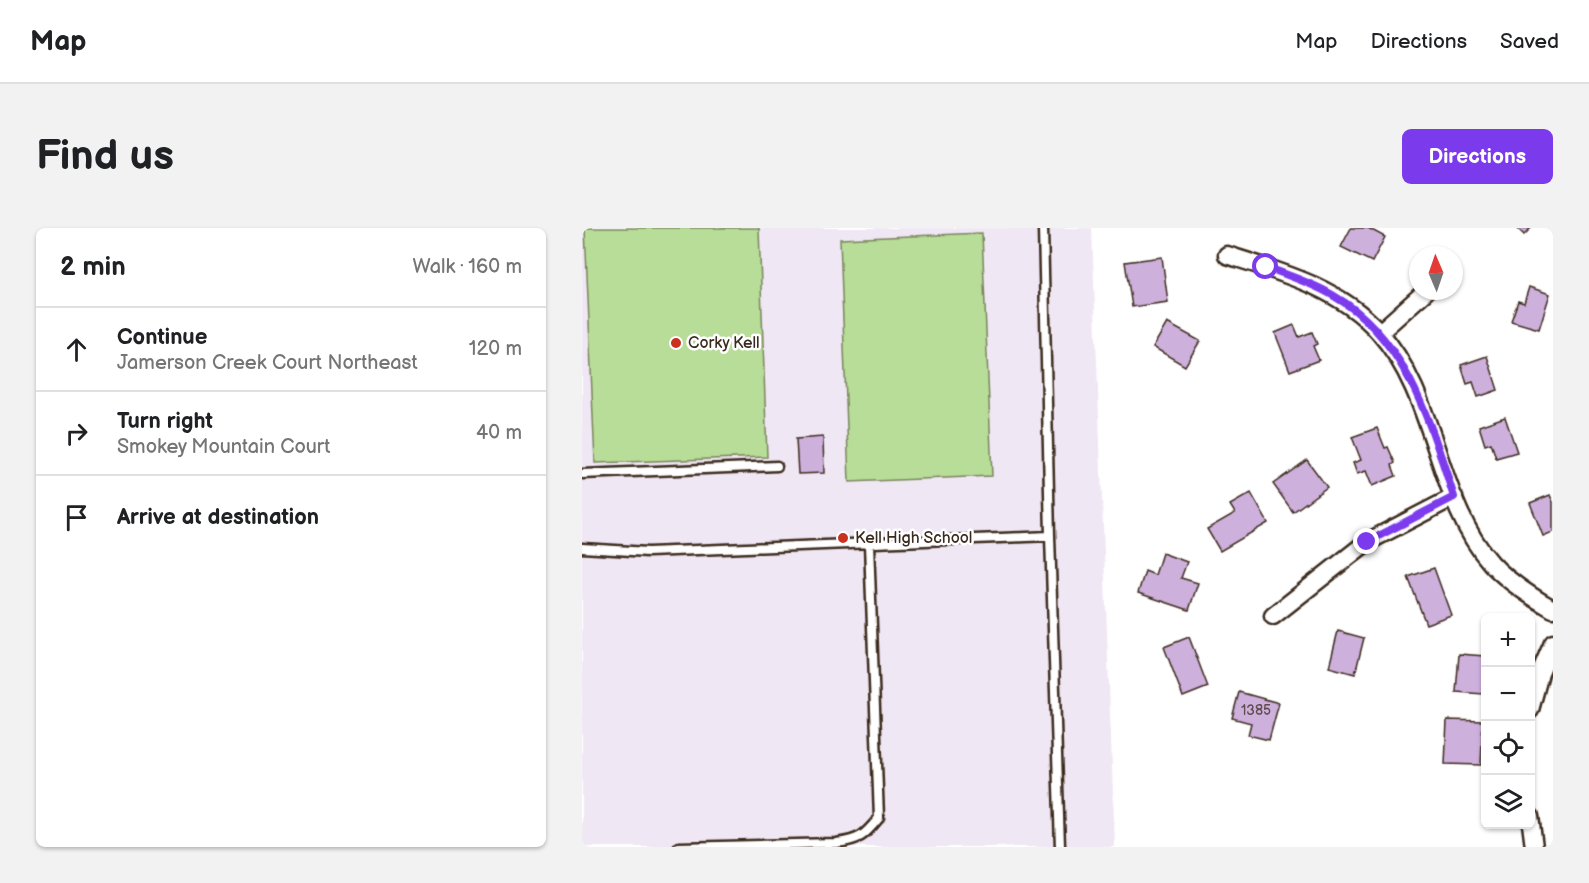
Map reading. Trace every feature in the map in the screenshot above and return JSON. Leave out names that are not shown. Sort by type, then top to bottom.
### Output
[{"type":"street","points":[[1227,255],[1300,280],[1335,296],[1380,332],[1415,390],[1469,532],[1492,564],[1520,587],[1553,609]]},
{"type":"street","points":[[1380,332],[1415,300]]},
{"type":"street","points":[[1273,616],[1367,542],[1454,497]]},
{"type":"street","points":[[1535,692],[1553,643]]},
{"type":"street","points":[[1532,829],[1534,847]]},
{"type":"lane","points":[[1043,228],[1060,847]]},
{"type":"lane","points":[[582,474],[777,466]]},
{"type":"lane","points":[[582,548],[648,552],[1050,536]]},
{"type":"lane","points":[[679,847],[836,843],[855,840],[867,834],[879,818],[869,544]]},
{"type":"shaded area","name":"Kell High School","points":[[582,228],[1092,228],[1115,847],[582,847]]},
{"type":"green space","name":"Corky Kell","points":[[585,228],[759,228],[767,457],[595,463]]},
{"type":"green space","points":[[982,233],[992,476],[849,482],[840,239]]},
{"type":"building","points":[[1351,228],[1368,228],[1385,237],[1372,262],[1341,247]]},
{"type":"building","points":[[1517,228],[1531,228],[1524,235]]},
{"type":"building","points":[[1162,257],[1168,302],[1132,307],[1125,262]]},
{"type":"building","points":[[1529,287],[1550,294],[1539,329],[1511,321],[1518,301],[1524,303]]},
{"type":"building","points":[[1167,323],[1200,341],[1185,366],[1153,347]]},
{"type":"building","points":[[1294,325],[1299,337],[1312,332],[1317,344],[1313,346],[1319,360],[1290,371],[1275,333]]},
{"type":"building","points":[[1487,356],[1498,390],[1478,397],[1473,382],[1467,384],[1461,365]]},
{"type":"building","points":[[1505,417],[1517,452],[1496,458],[1491,443],[1485,445],[1479,426]]},
{"type":"building","points":[[1377,428],[1385,448],[1388,447],[1395,463],[1392,465],[1396,476],[1372,486],[1366,471],[1357,474],[1353,463],[1361,460],[1352,437]]},
{"type":"building","points":[[823,437],[824,473],[798,474],[796,439]]},
{"type":"building","points":[[1307,460],[1327,487],[1293,512],[1273,484]]},
{"type":"building","points":[[1251,493],[1268,523],[1220,551],[1207,529],[1235,513],[1230,505]]},
{"type":"building","points":[[1550,495],[1553,502],[1553,532],[1543,536],[1530,503]]},
{"type":"building","points":[[1162,553],[1187,562],[1181,578],[1198,583],[1189,610],[1138,593],[1145,571],[1155,575]]},
{"type":"building","points":[[1434,568],[1451,615],[1426,624],[1408,577]]},
{"type":"building","points":[[1338,631],[1364,638],[1355,674],[1329,667]]},
{"type":"building","points":[[1189,637],[1208,687],[1183,697],[1164,647]]},
{"type":"building","points":[[1459,654],[1481,656],[1481,694],[1456,692]]},
{"type":"building","points":[[1239,692],[1279,703],[1269,740],[1248,735],[1251,723],[1232,718]]},
{"type":"building","points":[[1447,720],[1481,721],[1481,765],[1445,764]]},
{"type":"place","name":"Corky Kell","points":[[676,343]]},
{"type":"place","name":"Kell High School","points":[[843,538]]},
{"type":"route","points":[[1266,267],[1335,296],[1380,332],[1415,390],[1439,453],[1454,497],[1367,542]]}]
